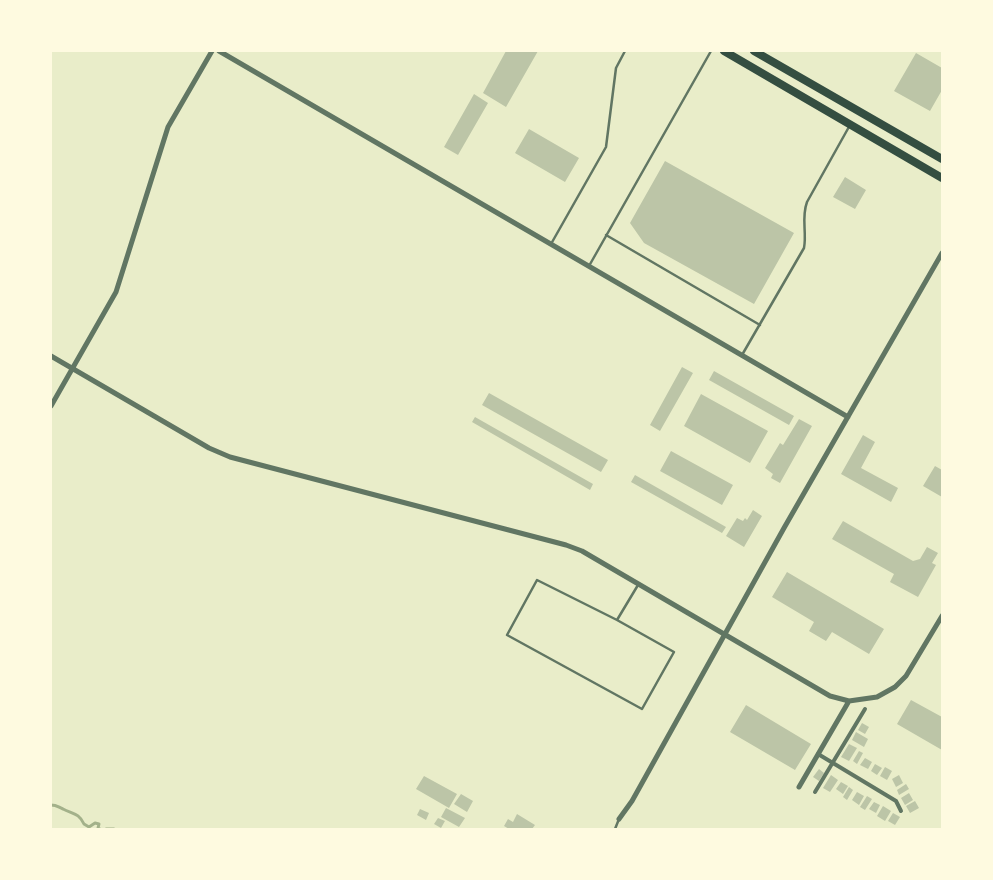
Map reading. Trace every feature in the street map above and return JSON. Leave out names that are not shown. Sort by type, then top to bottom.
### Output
[{"type":"main road","points":[[724,51],[942,178]]},
{"type":"main road","points":[[754,51],[942,159]]},
{"type":"street","points":[[51,406],[116,292],[168,127],[212,51]]},
{"type":"street","points":[[219,51],[848,417]]},
{"type":"street","points":[[618,819],[632,801],[942,253]]},
{"type":"street","points":[[51,356],[209,448],[230,457],[566,545],[582,551],[830,696],[849,701],[877,697],[895,687],[906,676],[942,616]]},
{"type":"street","points":[[799,786],[849,701]]},
{"type":"street","points":[[815,792],[865,709]]},
{"type":"street","points":[[818,754],[896,801],[901,811]]},
{"type":"lane","points":[[551,244],[606,147],[616,68],[625,51]]},
{"type":"lane","points":[[589,266],[711,51]]},
{"type":"lane","points":[[742,355],[804,248],[806,239],[803,212],[851,124]]},
{"type":"lane","points":[[606,235],[760,325]]},
{"type":"lane","points":[[537,580],[617,620],[674,652],[642,709],[507,635],[537,580]]},
{"type":"lane","points":[[617,620],[639,584]]},
{"type":"lane","points":[[615,829],[618,819]]},
{"type":"building","points":[[506,51],[538,51],[506,107],[483,93]]},
{"type":"building","points":[[916,53],[942,68],[942,90],[930,111],[894,91]]},
{"type":"building","points":[[474,94],[488,103],[458,155],[444,147]]},
{"type":"building","points":[[529,129],[579,158],[565,182],[515,153]]},
{"type":"building","points":[[665,161],[794,233],[754,304],[644,243],[630,223]]},
{"type":"building","points":[[845,177],[866,190],[855,209],[833,197]]},
{"type":"building","points":[[682,367],[693,373],[660,431],[650,425]]},
{"type":"building","points":[[714,371],[794,416],[789,425],[709,380]]},
{"type":"building","points":[[489,393],[608,460],[601,472],[482,405]]},
{"type":"building","points":[[701,394],[768,431],[750,463],[684,426]]},
{"type":"building","points":[[475,417],[593,484],[590,490],[472,422]]},
{"type":"building","points":[[799,419],[812,426],[780,483],[771,478],[773,474],[765,468],[780,443],[783,445]]},
{"type":"building","points":[[863,435],[875,442],[861,468],[898,488],[891,502],[841,474]]},
{"type":"building","points":[[671,451],[733,485],[722,505],[660,471]]},
{"type":"building","points":[[935,466],[942,470],[942,497],[923,486]]},
{"type":"building","points":[[635,475],[726,527],[722,533],[631,482]]},
{"type":"building","points":[[753,510],[762,516],[744,547],[726,536],[737,518],[743,521],[745,518],[747,520]]},
{"type":"building","points":[[843,521],[913,561],[920,559],[927,547],[938,553],[932,563],[936,565],[918,597],[890,582],[894,574],[832,539]]},
{"type":"building","points":[[787,572],[884,629],[869,654],[832,632],[826,641],[809,631],[814,622],[772,597]]},
{"type":"building","points":[[911,700],[942,717],[942,750],[897,724]]},
{"type":"building","points":[[746,705],[811,744],[795,770],[730,732]]},
{"type":"building","points":[[862,723],[869,727],[865,734],[858,730]]},
{"type":"building","points":[[856,732],[868,739],[864,747],[852,740]]},
{"type":"building","points":[[849,744],[857,748],[849,761],[841,757]]},
{"type":"building","points":[[859,751],[863,753],[857,764],[853,761]]},
{"type":"building","points":[[865,758],[872,762],[868,769],[860,765]]},
{"type":"building","points":[[875,764],[882,768],[877,775],[871,771]]},
{"type":"building","points":[[885,767],[892,771],[887,780],[880,776]]},
{"type":"building","points":[[819,769],[824,773],[819,781],[813,777]]},
{"type":"building","points":[[831,775],[838,780],[830,792],[823,788]]},
{"type":"building","points":[[899,775],[903,783],[896,787],[892,779]]},
{"type":"building","points":[[424,776],[457,794],[449,808],[416,789]]},
{"type":"building","points":[[841,782],[848,786],[843,794],[836,789]]},
{"type":"building","points":[[906,784],[909,789],[899,795],[897,790]]},
{"type":"building","points":[[849,787],[853,790],[847,800],[843,797]]},
{"type":"building","points":[[857,792],[864,796],[859,805],[852,800]]},
{"type":"building","points":[[909,793],[913,800],[905,805],[901,798]]},
{"type":"building","points":[[461,794],[473,801],[467,812],[454,804]]},
{"type":"building","points":[[867,796],[872,799],[865,810],[860,807]]},
{"type":"building","points":[[915,801],[919,808],[910,813],[906,806]]},
{"type":"building","points":[[874,802],[880,805],[876,813],[869,809]]},
{"type":"building","points":[[883,806],[891,811],[885,821],[877,816]]},
{"type":"building","points":[[446,808],[465,818],[459,827],[441,817]]},
{"type":"building","points":[[420,809],[429,813],[426,820],[417,815]]},
{"type":"building","points":[[893,813],[900,817],[895,825],[888,821]]},
{"type":"building","points":[[517,814],[535,825],[532,829],[509,829],[504,826],[508,819],[513,822]]},
{"type":"building","points":[[438,818],[445,821],[441,828],[434,824]]},
{"type":"waterway","points":[[51,805],[75,814],[89,827],[95,823],[99,824],[98,828],[100,829]]},
{"type":"waterway","points":[[106,829],[114,829]]}]
